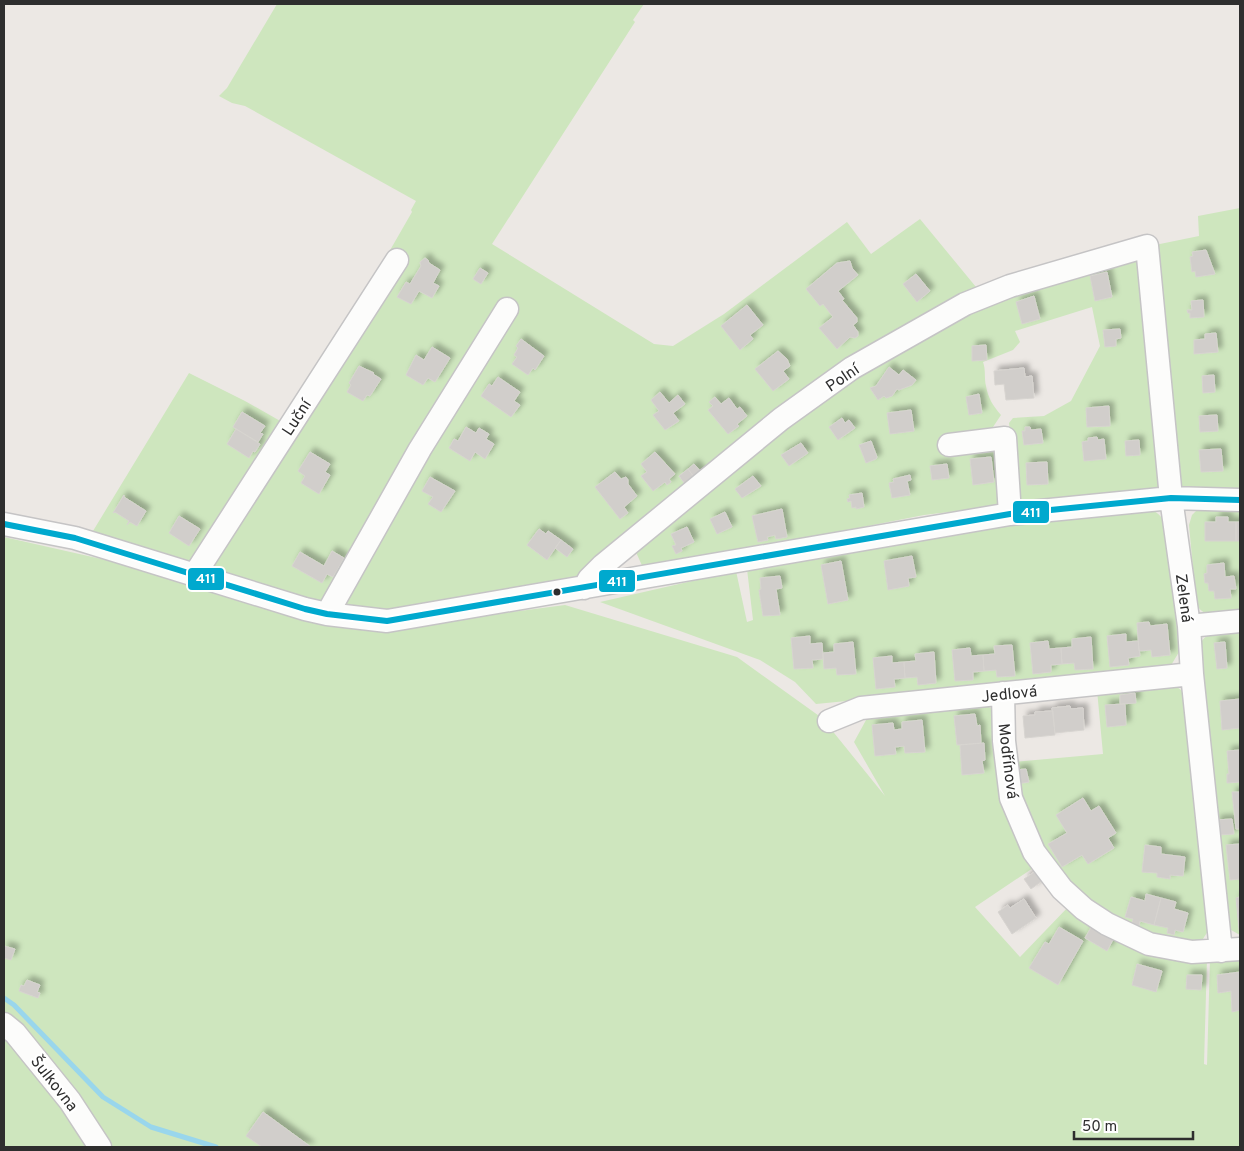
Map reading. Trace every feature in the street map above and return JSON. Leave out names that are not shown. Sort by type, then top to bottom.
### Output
[{"type":"street","name":"Zelená","points":[[1147,246],[1171,498],[1189,626],[1192,674],[1231,950]]},
{"type":"street","name":"Polní","points":[[584,588],[589,579],[602,566],[781,419],[852,368],[964,304],[1010,286],[1147,246]]},
{"type":"street","name":"Luční","points":[[196,574],[397,260]]},
{"type":"street","points":[[327,614],[420,449],[507,309]]},
{"type":"street","points":[[949,445],[1005,438],[1010,514]]},
{"type":"street","points":[[4,524],[75,538],[305,609],[327,614],[387,621],[1010,514],[1171,498],[1240,500]]},
{"type":"street","points":[[1189,626],[1240,621]]},
{"type":"street","name":"Jedlová","points":[[829,720],[861,708],[1192,674]]},
{"type":"street","name":"Modřínová","points":[[1003,693],[1004,741],[1011,798],[1034,852],[1062,889],[1084,909],[1107,924],[1149,944],[1192,952],[1231,950]]},
{"type":"street","name":"Šulkovna","points":[[4,1024],[15,1032],[70,1101],[100,1147]]},
{"type":"green space","points":[[277,4],[644,4],[633,20],[635,22],[492,244],[654,344],[673,346],[724,314],[847,222],[871,254],[920,219],[976,287],[955,296],[922,316],[704,475],[694,464],[679,476],[688,488],[576,579],[377,614],[341,611],[229,578],[93,531],[189,373],[289,426],[412,212],[411,210],[416,201],[245,106],[232,103],[219,96],[227,88]]},
{"type":"green space","points":[[1240,208],[1240,494],[1176,489],[1155,245],[1199,236],[1198,216]]},
{"type":"green space","points":[[1146,258],[1161,484],[1158,488],[1024,503],[1016,499],[1009,423],[1013,418],[1044,416],[1071,401],[1100,346],[1092,307],[1015,331],[1020,342],[1013,350],[983,362],[988,394],[993,405],[1001,415],[987,436],[997,444],[1007,505],[924,515],[644,570],[635,550],[839,387],[983,302],[1084,273]]},
{"type":"green space","points":[[1240,507],[1240,611],[1208,614],[1200,609],[1196,601],[1189,525],[1192,515],[1199,508]]},
{"type":"green space","points":[[1149,509],[1161,516],[1168,529],[1179,652],[1170,667],[1162,670],[816,704],[795,682],[760,660],[600,602],[736,571],[747,622],[753,620],[747,569],[943,534],[1065,516]]},
{"type":"green space","points":[[4,537],[389,628],[565,605],[737,657],[822,718],[885,796],[854,742],[871,711],[981,702],[994,712],[1036,866],[975,907],[1020,957],[1070,905],[1207,958],[1204,1064],[1207,1065],[1210,959],[1240,957],[1240,1147],[4,1147]]},
{"type":"green space","points":[[1240,630],[1240,935],[1231,930],[1227,923],[1200,645],[1207,636],[1212,634]]},
{"type":"green space","points":[[1174,685],[1181,690],[1185,697],[1208,931],[1201,942],[1190,945],[1118,923],[1059,874],[1023,811],[1013,762],[1103,754],[1097,690]]},
{"type":"building","points":[[1206,250],[1215,274],[1196,277],[1195,271],[1192,272],[1190,257],[1193,256],[1192,252]]},
{"type":"building","points":[[425,258],[440,270],[433,283],[439,286],[432,298],[419,291],[411,304],[397,297],[406,282],[410,284],[421,266],[420,262]]},
{"type":"building","points":[[850,261],[852,268],[858,275],[838,291],[844,299],[842,300],[857,318],[857,322],[853,325],[858,332],[858,336],[855,338],[850,337],[837,349],[819,328],[833,317],[823,304],[820,306],[806,289],[837,263]]},
{"type":"building","points":[[480,268],[488,273],[481,284],[473,279]]},
{"type":"building","points":[[1107,272],[1112,297],[1095,301],[1090,276]]},
{"type":"building","points":[[916,274],[930,291],[917,302],[903,284]]},
{"type":"building","points":[[1034,296],[1040,319],[1022,324],[1016,302]]},
{"type":"building","points":[[1203,300],[1204,317],[1190,318],[1190,313],[1187,310],[1192,310],[1191,301]]},
{"type":"building","points":[[747,305],[763,325],[750,335],[753,339],[740,350],[721,326]]},
{"type":"building","points":[[1120,329],[1121,338],[1116,339],[1116,346],[1105,347],[1103,330]]},
{"type":"building","points":[[1216,333],[1218,352],[1194,354],[1194,340],[1205,339],[1205,334]]},
{"type":"building","points":[[521,339],[544,356],[535,370],[533,368],[528,375],[512,364],[517,357],[514,355],[518,348],[516,346]]},
{"type":"building","points":[[986,345],[987,360],[972,361],[972,346]]},
{"type":"building","points":[[432,347],[450,358],[435,382],[428,378],[423,385],[406,375],[416,355],[424,360]]},
{"type":"building","points":[[778,351],[787,359],[790,366],[783,371],[789,379],[773,391],[755,369]]},
{"type":"building","points":[[359,366],[374,373],[381,379],[370,396],[367,395],[363,401],[347,392],[351,385],[349,383]]},
{"type":"building","points":[[889,367],[899,375],[903,370],[916,380],[912,385],[897,389],[892,396],[886,398],[884,396],[878,400],[870,388],[876,386]]},
{"type":"building","points":[[1024,368],[1025,377],[1032,376],[1034,398],[1006,400],[1004,384],[995,385],[994,371]]},
{"type":"building","points":[[1214,375],[1215,392],[1203,393],[1202,376]]},
{"type":"building","points":[[498,377],[520,392],[514,401],[520,405],[511,417],[481,396],[489,384],[492,386]]},
{"type":"building","points":[[660,392],[669,403],[678,395],[685,404],[673,413],[679,421],[665,430],[653,415],[659,411],[651,400]]},
{"type":"building","points":[[979,394],[982,413],[969,415],[966,397]]},
{"type":"building","points":[[715,397],[721,404],[729,398],[737,409],[740,407],[747,416],[737,424],[739,426],[728,434],[708,410],[713,406],[709,402]]},
{"type":"building","points":[[1109,406],[1110,426],[1087,427],[1086,408]]},
{"type":"building","points":[[911,410],[914,431],[890,434],[887,413]]},
{"type":"building","points":[[242,412],[265,426],[260,433],[263,434],[258,442],[233,427]]},
{"type":"building","points":[[1217,415],[1218,431],[1200,432],[1199,416]]},
{"type":"building","points":[[842,418],[845,423],[849,420],[855,428],[838,440],[829,427]]},
{"type":"building","points":[[466,427],[476,433],[479,428],[489,434],[486,439],[494,444],[485,459],[475,452],[470,461],[449,448],[454,439],[458,441]]},
{"type":"building","points":[[1025,427],[1030,427],[1031,430],[1041,429],[1043,443],[1024,445],[1022,431],[1025,431]]},
{"type":"building","points":[[236,429],[260,444],[249,458],[227,444]]},
{"type":"building","points":[[1097,437],[1098,440],[1104,439],[1106,459],[1084,461],[1082,442],[1088,441],[1088,438]]},
{"type":"building","points":[[1139,440],[1140,455],[1126,456],[1125,441]]},
{"type":"building","points":[[871,441],[877,457],[866,463],[859,445]]},
{"type":"building","points":[[801,443],[808,453],[789,466],[781,455]]},
{"type":"building","points":[[1221,449],[1223,471],[1201,472],[1199,450]]},
{"type":"building","points":[[310,452],[330,464],[325,472],[330,475],[319,494],[301,483],[305,476],[298,471]]},
{"type":"building","points":[[655,452],[675,474],[669,479],[671,482],[667,485],[665,482],[653,491],[641,476],[647,472],[641,464]]},
{"type":"building","points":[[991,457],[994,482],[973,485],[970,459]]},
{"type":"building","points":[[1047,462],[1048,484],[1027,485],[1026,463]]},
{"type":"building","points":[[694,464],[704,475],[697,481],[688,469]]},
{"type":"building","points":[[947,464],[949,478],[932,480],[930,466]]},
{"type":"building","points":[[688,469],[697,481],[688,488],[679,476]]},
{"type":"building","points":[[615,472],[621,479],[626,477],[628,484],[637,496],[624,507],[628,513],[620,519],[595,487]]},
{"type":"building","points":[[910,475],[911,480],[907,481],[910,495],[892,498],[889,483],[894,482],[893,479]]},
{"type":"building","points":[[753,476],[761,486],[742,498],[735,489]]},
{"type":"building","points":[[430,477],[455,491],[441,512],[428,504],[433,497],[422,491]]},
{"type":"building","points":[[862,493],[864,507],[852,508],[851,501],[848,502],[847,499],[850,498],[849,495]]},
{"type":"building","points":[[124,495],[124,497],[146,511],[137,526],[130,522],[127,525],[129,521],[115,512],[113,513]]},
{"type":"building","points":[[782,509],[787,537],[776,539],[775,535],[767,537],[768,540],[758,542],[752,516]]},
{"type":"building","points":[[725,512],[732,527],[717,534],[710,519]]},
{"type":"building","points":[[179,516],[200,529],[189,546],[169,533]]},
{"type":"building","points":[[1216,517],[1228,517],[1228,522],[1236,522],[1236,541],[1205,541],[1205,522],[1216,522]]},
{"type":"building","points":[[1236,522],[1240,522],[1240,541],[1236,541]]},
{"type":"building","points":[[687,527],[694,542],[681,548],[682,551],[676,554],[672,546],[676,545],[671,534]]},
{"type":"building","points":[[539,529],[546,534],[548,531],[561,540],[547,560],[527,545]]},
{"type":"building","points":[[561,540],[573,549],[567,557],[555,548]]},
{"type":"building","points":[[332,551],[344,558],[333,577],[327,574],[322,583],[292,566],[300,552],[324,566]]},
{"type":"building","points":[[912,556],[916,577],[908,578],[909,586],[888,590],[884,561]]},
{"type":"building","points":[[841,561],[848,600],[828,604],[821,565]]},
{"type":"building","points":[[1224,563],[1225,577],[1234,576],[1236,589],[1230,589],[1231,598],[1215,599],[1214,591],[1209,591],[1208,583],[1205,583],[1204,574],[1207,573],[1207,565]]},
{"type":"building","points":[[780,576],[782,588],[776,589],[780,615],[763,616],[759,590],[761,589],[760,578]]},
{"type":"building","points":[[1149,622],[1150,626],[1167,624],[1170,655],[1152,657],[1151,650],[1139,651],[1137,623]]},
{"type":"building","points":[[1126,634],[1126,642],[1138,641],[1140,656],[1128,658],[1129,665],[1110,667],[1107,636]]},
{"type":"building","points":[[810,636],[810,644],[822,643],[823,659],[812,660],[813,668],[794,669],[791,638]]},
{"type":"building","points":[[1091,637],[1093,669],[1075,670],[1074,663],[1062,664],[1061,648],[1072,647],[1072,639]]},
{"type":"building","points":[[1048,641],[1049,649],[1061,648],[1062,664],[1051,665],[1051,672],[1033,674],[1030,643]]},
{"type":"building","points":[[853,642],[856,674],[837,675],[836,668],[824,669],[823,653],[834,652],[834,644]]},
{"type":"building","points":[[1225,642],[1227,668],[1217,669],[1214,643]]},
{"type":"building","points":[[1012,645],[1015,676],[997,677],[996,670],[984,671],[983,655],[995,654],[994,646]]},
{"type":"building","points":[[970,648],[971,656],[983,655],[984,671],[973,672],[973,680],[955,681],[952,650]]},
{"type":"building","points":[[934,652],[936,683],[918,685],[917,677],[905,678],[904,662],[916,661],[915,654]]},
{"type":"building","points":[[892,656],[892,663],[904,662],[905,678],[894,679],[895,687],[876,689],[873,658]]},
{"type":"building","points":[[1135,693],[1136,703],[1120,704],[1120,695]]},
{"type":"building","points":[[1240,699],[1240,728],[1222,730],[1220,701]]},
{"type":"building","points":[[1125,704],[1126,725],[1107,727],[1105,705]]},
{"type":"building","points":[[1070,706],[1071,709],[1083,708],[1084,730],[1055,733],[1052,708]]},
{"type":"building","points":[[1053,711],[1055,735],[1025,738],[1023,716],[1035,715],[1035,712]]},
{"type":"building","points":[[975,714],[977,726],[980,725],[981,743],[957,745],[954,716]]},
{"type":"building","points":[[922,720],[925,752],[905,753],[904,746],[895,747],[896,754],[875,756],[872,725],[893,723],[894,730],[902,729],[902,722]]},
{"type":"building","points":[[984,743],[985,760],[982,761],[984,773],[962,775],[960,745]]},
{"type":"building","points":[[1240,750],[1240,782],[1227,783],[1227,774],[1229,774],[1227,751]]},
{"type":"building","points":[[1026,769],[1029,782],[1017,784],[1015,770]]},
{"type":"building","points":[[1232,792],[1240,792],[1240,829],[1236,829]]},
{"type":"building","points":[[1083,798],[1091,811],[1099,806],[1116,833],[1108,838],[1114,848],[1088,864],[1082,855],[1062,867],[1048,844],[1067,833],[1056,815]]},
{"type":"building","points":[[1232,819],[1234,834],[1218,835],[1216,820]]},
{"type":"building","points":[[1240,844],[1240,879],[1230,880],[1226,845]]},
{"type":"building","points":[[1145,845],[1161,847],[1161,854],[1185,857],[1183,876],[1170,875],[1170,879],[1157,877],[1157,873],[1142,872]]},
{"type":"building","points":[[1036,871],[1042,881],[1031,889],[1024,879]]},
{"type":"building","points":[[1146,894],[1161,898],[1154,925],[1140,921],[1139,926],[1132,924],[1133,919],[1125,917],[1131,897],[1145,901]]},
{"type":"building","points":[[1240,897],[1240,930],[1239,930],[1236,898]]},
{"type":"building","points":[[1161,898],[1176,902],[1174,909],[1188,913],[1183,932],[1175,930],[1174,935],[1167,933],[1168,928],[1154,925]]},
{"type":"building","points":[[1024,899],[1036,918],[1012,934],[998,912],[1008,905],[1010,908]]},
{"type":"building","points":[[1093,924],[1115,936],[1107,951],[1085,938]]},
{"type":"building","points":[[1059,927],[1083,941],[1058,985],[1029,968],[1045,942],[1049,944]]},
{"type":"building","points":[[4,946],[15,949],[11,960],[4,958]]},
{"type":"building","points":[[1137,964],[1162,971],[1156,992],[1132,985]]},
{"type":"building","points":[[1240,972],[1240,1010],[1232,1012],[1231,991],[1218,993],[1217,975]]},
{"type":"building","points":[[1187,975],[1202,975],[1201,990],[1186,989]]},
{"type":"building","points":[[27,980],[40,985],[37,992],[40,993],[38,998],[19,991],[21,985],[24,986]]},
{"type":"building","points":[[263,1112],[311,1147],[262,1147],[246,1136]]},
{"type":"waterway","points":[[4,998],[14,1005],[103,1097],[151,1127],[216,1147]]},
{"type":"transit line","name":"411","points":[[4,524],[75,538],[305,609],[327,614],[387,621],[1010,514],[1171,498],[1240,500]]}]
